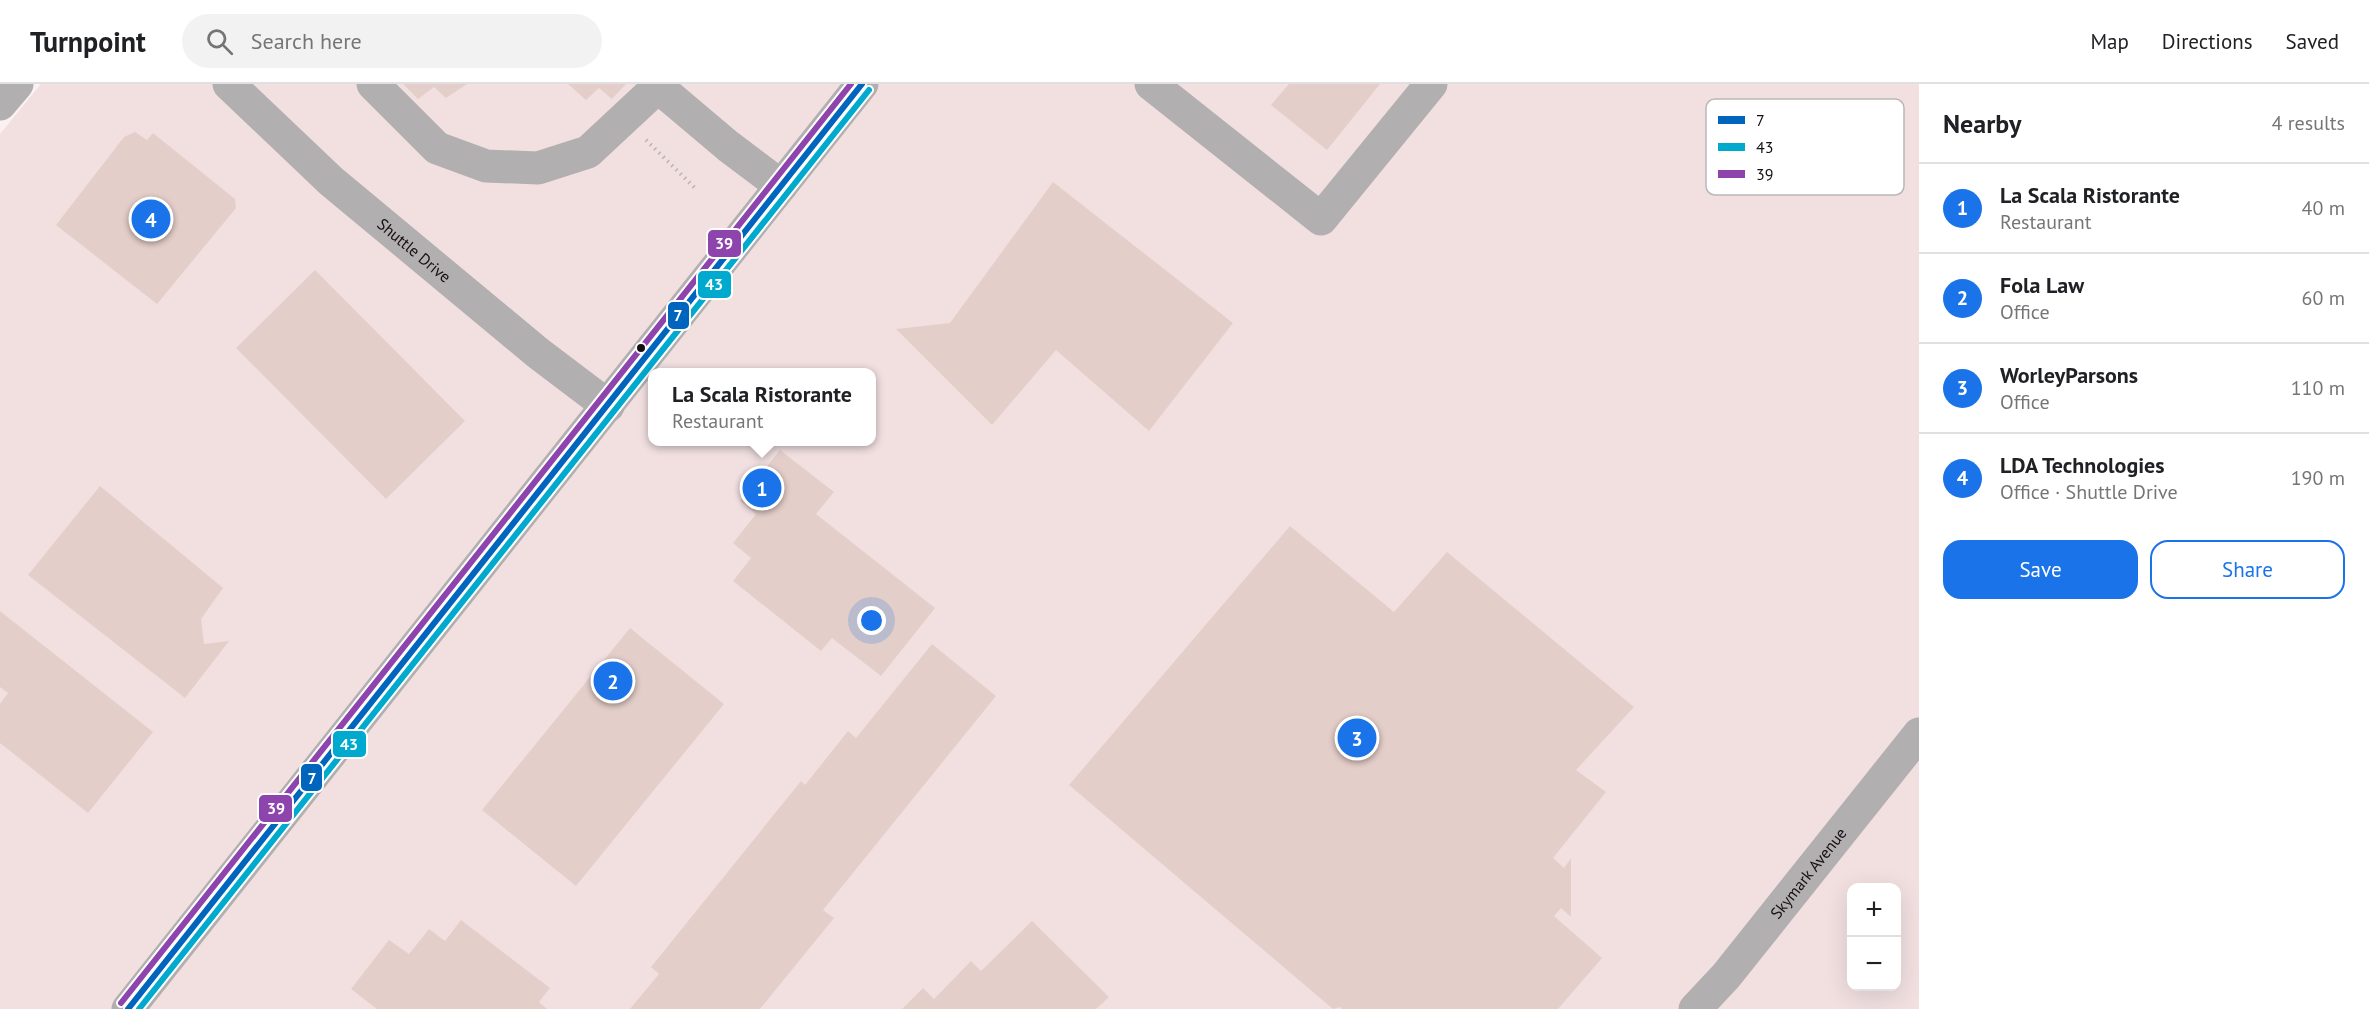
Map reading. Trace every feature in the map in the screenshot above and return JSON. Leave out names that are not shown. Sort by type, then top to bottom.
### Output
[{"type":"street","points":[[0,104],[17,84]]},
{"type":"street","name":"Shuttle Drive","points":[[229,84],[331,181],[538,353],[608,406]]},
{"type":"street","points":[[373,84],[437,148],[486,166],[538,168],[588,152],[660,85],[728,146],[781,186]]},
{"type":"street","points":[[128,1009],[862,84]]},
{"type":"street","points":[[1151,84],[1321,219],[1431,84]]},
{"type":"street","name":"Skymark Avenue","points":[[1695,1009],[1726,976],[1919,734]]},
{"type":"path","points":[[624,118],[695,188]]},
{"type":"shaded area","points":[[41,84],[1919,84],[1919,1009],[0,1009],[0,134]]},
{"type":"building","points":[[403,84],[467,84],[446,98],[434,87],[418,99]]},
{"type":"building","points":[[568,84],[626,84],[612,99],[599,88],[586,100]]},
{"type":"building","points":[[1289,84],[1380,84],[1327,150],[1271,105]]},
{"type":"building","points":[[135,132],[147,140],[153,133],[235,199],[236,208],[157,304],[56,225],[124,137]]},
{"type":"building","points":[[1053,182],[1233,323],[1149,431],[1056,350],[992,425],[896,329],[950,323]]},
{"type":"building","points":[[315,270],[465,421],[386,499],[236,348]]},
{"type":"building","points":[[780,450],[834,492],[816,514],[935,608],[881,676],[832,638],[821,651],[733,581],[751,558],[733,543],[756,514],[740,501]]},
{"type":"building","points":[[100,486],[223,588],[201,619],[204,644],[229,641],[185,698],[28,575]]},
{"type":"building","points":[[1290,526],[1394,612],[1447,552],[1634,707],[1576,770],[1606,792],[1553,858],[1564,868],[1571,858],[1571,917],[1561,908],[1554,916],[1602,958],[1558,1009],[1342,1009],[1340,1007],[1333,1009],[1069,785]]},
{"type":"building","points":[[0,611],[153,732],[88,813],[0,743],[0,704],[8,693],[0,687]]},
{"type":"building","points":[[630,628],[724,704],[576,886],[482,810]]},
{"type":"building","points":[[932,644],[996,696],[823,910],[834,918],[760,1009],[630,1009],[659,974],[651,967],[801,781],[805,785],[848,731],[856,738]]},
{"type":"building","points":[[461,920],[550,988],[539,1002],[547,1009],[377,1009],[351,989],[389,940],[409,954],[429,929],[445,941]]},
{"type":"building","points":[[1032,921],[1109,997],[1096,1009],[902,1009],[923,988],[934,999],[971,961],[981,971]]},
{"type":"transit line","name":"39","points":[[121,1003],[851,84]]},
{"type":"transit line","name":"7","points":[[128,1009],[862,84]]},
{"type":"transit line","name":"43","points":[[648,368],[869,90]]},
{"type":"transit line","name":"43","points":[[139,1009],[648,368]]},
{"type":"place","name":"LDA Technologies","points":[[151,219]]},
{"type":"place","name":"La Scala Ristorante","points":[[762,488]]},
{"type":"place","name":"Fola Law","points":[[613,681]]},
{"type":"place","name":"WorleyParsons","points":[[1357,738]]}]
